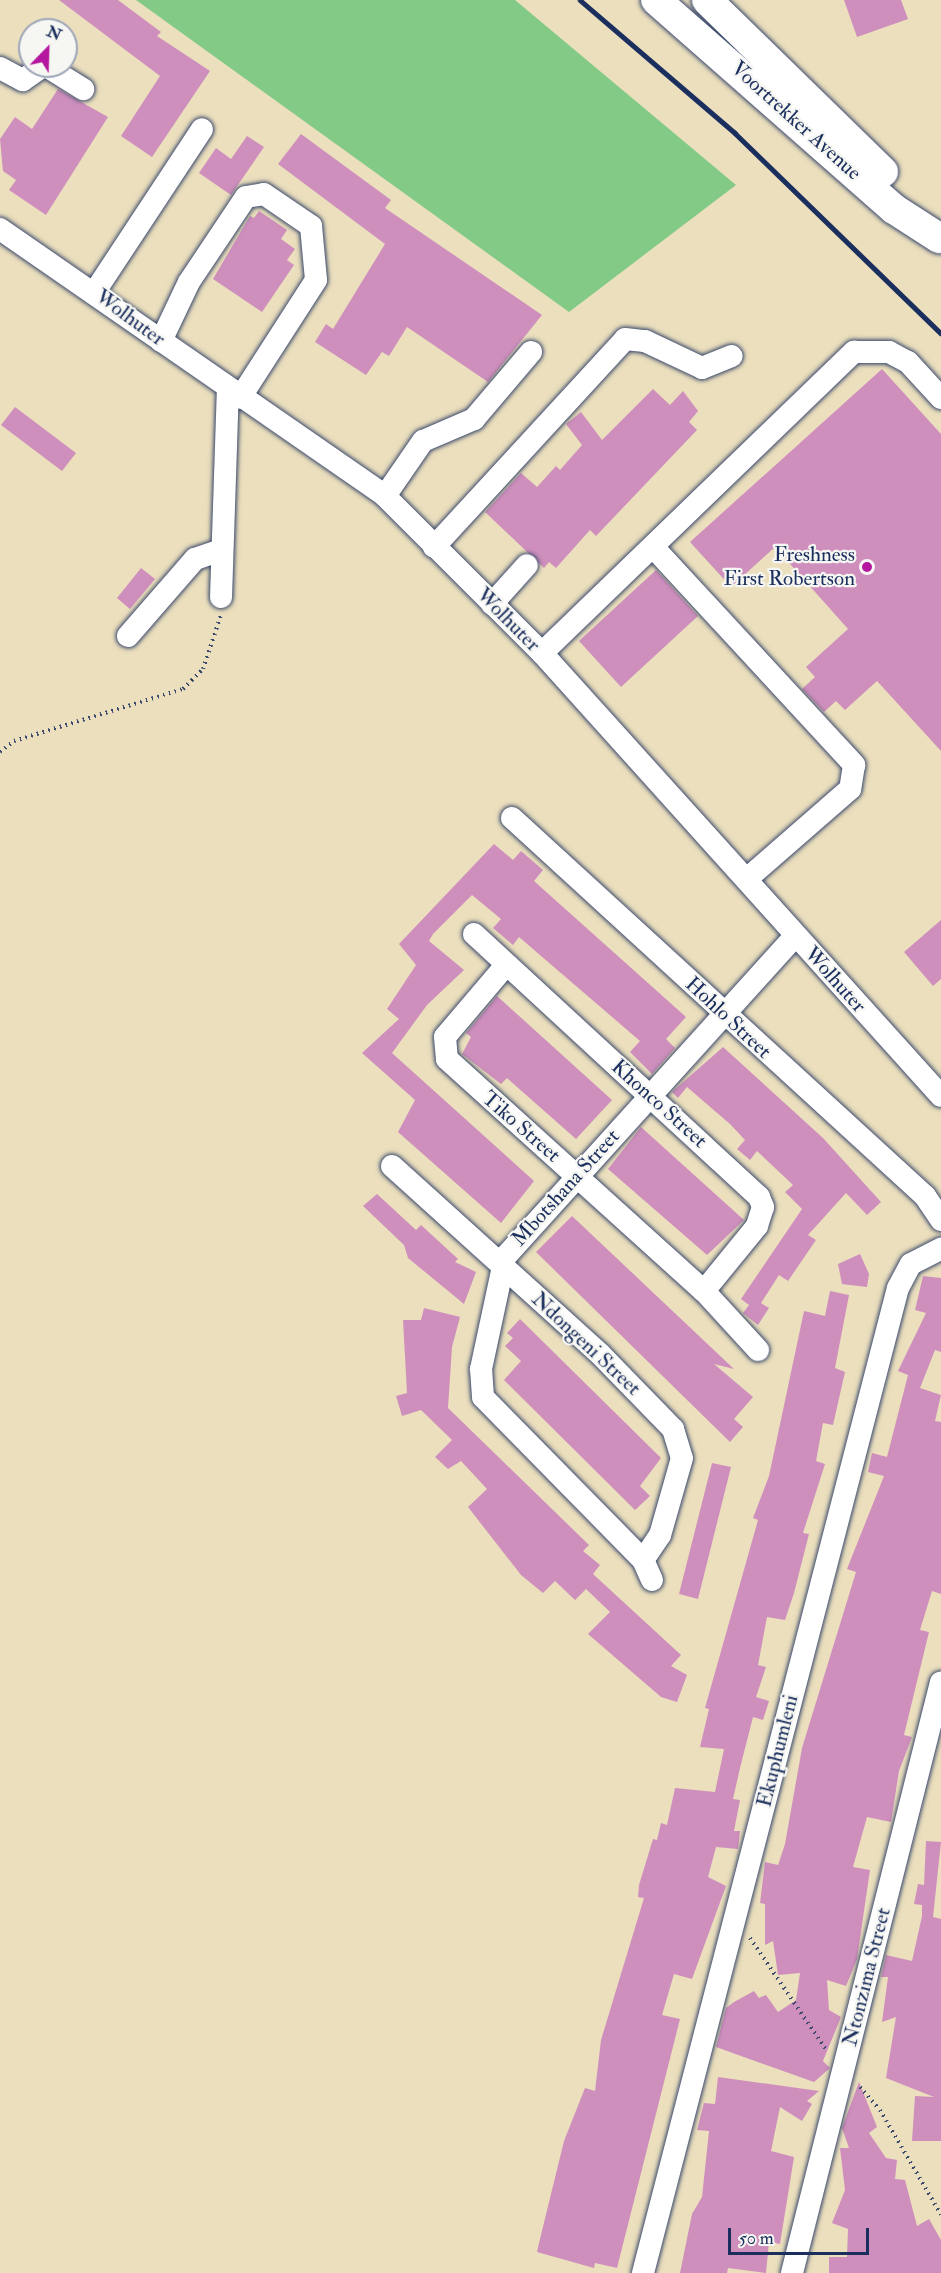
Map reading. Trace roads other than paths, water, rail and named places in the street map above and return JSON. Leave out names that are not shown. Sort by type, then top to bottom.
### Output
[{"type":"main road","name":"Voortrekker Avenue","points":[[656,0],[894,208],[940,239]]},
{"type":"main road","name":"Voortrekker Avenue","points":[[707,0],[905,193],[940,239]]},
{"type":"street","points":[[0,68],[18,77]]},
{"type":"street","points":[[64,78],[82,89]]},
{"type":"street","points":[[94,292],[202,129]]},
{"type":"street","points":[[161,341],[189,282],[246,197],[264,194],[311,226],[315,280],[234,393],[221,550],[221,597]]},
{"type":"street","name":"Wolhuter","points":[[0,229],[385,496],[542,653],[941,1096]]},
{"type":"street","points":[[434,547],[625,339],[645,341],[702,368],[732,356]]},
{"type":"street","points":[[385,496],[423,441],[474,418],[531,352]]},
{"type":"street","points":[[542,653],[655,549],[854,352],[889,352],[908,362],[941,398]]},
{"type":"street","points":[[655,549],[854,765],[850,789],[747,879]]},
{"type":"street","points":[[128,636],[195,559],[221,550]]},
{"type":"street","points":[[492,604],[527,565]]},
{"type":"street","name":"Hohlo Street","points":[[512,818],[925,1196],[941,1220]]},
{"type":"street","name":"Khonco Street","points":[[474,934],[754,1189],[763,1207],[757,1226],[704,1291]]},
{"type":"street","name":"Mbotshana Street","points":[[647,1570],[483,1396],[481,1369],[504,1267],[516,1241],[795,936]]},
{"type":"street","name":"Tiko Street","points":[[506,965],[445,1037],[445,1053],[455,1070],[704,1291],[758,1350]]},
{"type":"street","name":"Ndongeni Street","points":[[392,1166],[600,1354],[681,1442],[682,1458],[660,1535],[647,1570]]},
{"type":"street","name":"Ekuphumleni","points":[[643,2273],[898,1288],[911,1264],[941,1249]]},
{"type":"street","name":"Ntonzima Street","points":[[792,2273],[941,1682]]},
{"type":"railway","points":[[580,0],[735,133],[941,333]]},
{"type":"place","name":"Freshness First Robertson","points":[[867,567]]}]
